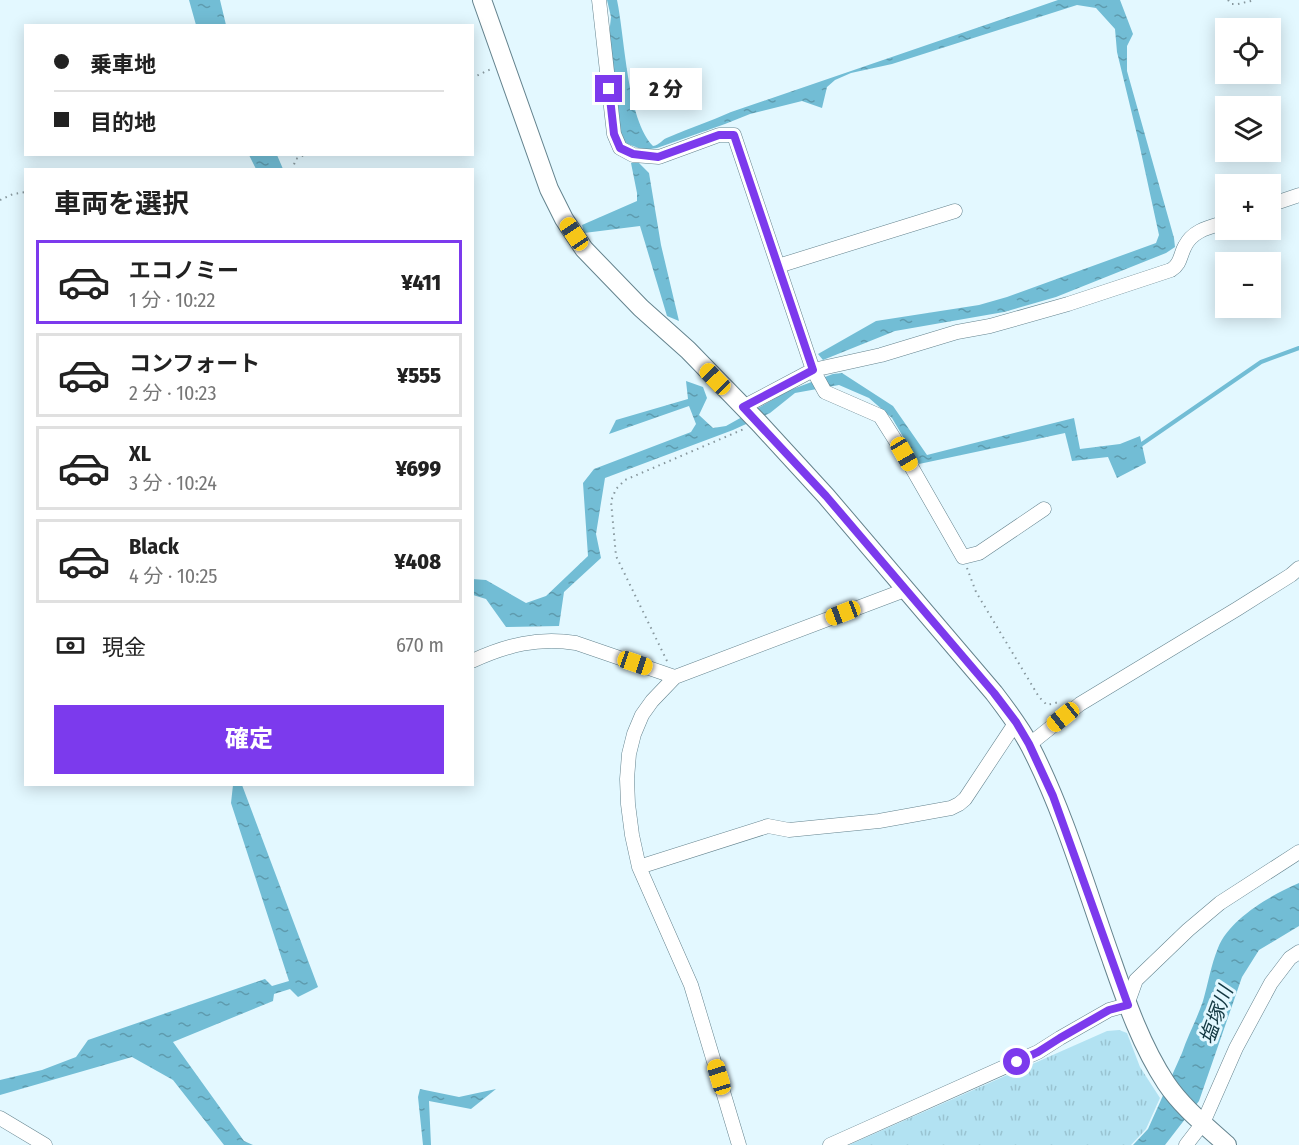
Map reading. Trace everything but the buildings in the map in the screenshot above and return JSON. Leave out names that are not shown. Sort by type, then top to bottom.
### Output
[{"type":"street","points":[[482,0],[549,189],[564,219],[584,249],[641,308],[688,350],[826,496],[994,693],[1016,722],[1053,796],[1128,1005],[1155,1064],[1167,1085],[1199,1120],[1227,1145]]},
{"type":"street","points":[[599,0],[614,134],[620,148],[633,154],[658,157],[719,135],[734,135],[813,370],[825,392],[880,416],[963,557],[979,553],[1044,509]]},
{"type":"street","points":[[1281,201],[1299,195]]},
{"type":"street","points":[[778,266],[955,211]]},
{"type":"street","points":[[743,407],[813,370],[881,355],[957,332],[990,326],[1068,304],[1171,270],[1178,266],[1185,245],[1195,233],[1215,226]]},
{"type":"street","points":[[1029,744],[1080,704],[1237,609],[1291,575],[1299,567]]},
{"type":"street","points":[[739,1145],[691,986],[639,867],[632,835],[627,779],[629,754],[634,734],[652,701],[675,677],[905,590]]},
{"type":"street","points":[[474,659],[516,645],[558,640],[576,643],[675,677]]},
{"type":"street","points":[[639,867],[768,826],[789,830],[879,821],[951,808],[965,799],[1016,722]]},
{"type":"street","points":[[1128,1005],[1136,980],[1188,930],[1220,903],[1299,852]]},
{"type":"street","points":[[1186,1145],[1271,983],[1290,958],[1299,952]]},
{"type":"street","points":[[830,1145],[1038,1052],[1109,1010],[1128,1005]]},
{"type":"street","points":[[0,1118],[45,1145]]},
{"type":"path","points":[[1228,0],[1231,4],[1255,0]]},
{"type":"path","points":[[474,77],[504,63]]},
{"type":"path","points":[[293,168],[296,159],[302,156]]},
{"type":"path","points":[[0,200],[24,192]]},
{"type":"path","points":[[675,677],[616,556],[611,501],[616,489],[625,480],[759,423]]},
{"type":"path","points":[[963,557],[976,592],[1039,697],[1047,705],[1063,702],[1080,704]]},
{"type":"green space","points":[[1119,1030],[1127,1033],[1140,1067],[1160,1098],[1146,1129],[1131,1145],[849,1145],[1107,1031]]},
{"type":"water","points":[[189,0],[220,0],[226,24],[196,24]]},
{"type":"water","points":[[607,0],[617,0],[632,98],[644,134],[653,146],[731,112],[1058,0],[1120,0],[1133,34],[1127,46],[1127,71],[1175,247],[1166,253],[1056,297],[1004,312],[895,331],[823,360],[818,354],[876,321],[979,305],[1156,243],[1159,235],[1117,52],[1115,29],[1096,8],[1077,5],[892,64],[851,73],[835,80],[827,87],[822,108],[802,101],[750,114],[657,148],[644,150],[625,143],[620,132],[608,44],[611,17]]},
{"type":"water","points":[[250,156],[277,156],[283,168],[256,168]]},
{"type":"water","points":[[631,163],[639,163],[649,173],[661,245],[679,321],[667,316],[640,226],[584,233],[582,225],[637,201]]},
{"type":"water","points":[[842,373],[893,406],[927,455],[1074,418],[1080,449],[1120,444],[1140,436],[1146,463],[1117,478],[1108,457],[1072,461],[1065,433],[919,464],[892,418],[869,398],[839,385],[795,393],[770,413],[733,430],[605,478],[596,534],[601,558],[564,592],[559,626],[506,627],[486,599],[474,595],[474,579],[486,580],[526,603],[546,596],[588,556],[583,483],[594,469],[691,432],[696,424],[689,406],[609,434],[616,420],[688,399],[686,381],[703,387],[707,398],[699,415],[713,428],[726,426],[790,390],[833,374]]},
{"type":"water","points":[[233,786],[242,786],[318,987],[298,997],[290,989],[274,994],[273,1001],[173,1042],[244,1141],[253,1145],[224,1145],[173,1080],[132,1057],[0,1095],[0,1080],[42,1070],[76,1057],[88,1040],[265,979],[272,986],[289,981],[231,803]]},
{"type":"water","name":"塩塚川","points":[[1299,883],[1299,926],[1259,950],[1242,977],[1199,1101],[1165,1145],[1133,1145],[1148,1129],[1182,1053],[1201,1008],[1211,968],[1223,937],[1252,909]]},
{"type":"water","points":[[420,1089],[459,1097],[496,1089],[471,1109],[429,1101],[431,1145],[423,1145],[418,1097]]},
{"type":"waterway","points":[[1139,446],[1261,362],[1299,348]]},
{"type":"route","points":[[609,89],[614,134],[620,148],[633,154],[658,157],[719,135],[734,135],[813,370],[743,407],[826,496],[994,693],[1029,744],[1053,796],[1128,1005],[1109,1010],[1017,1062]]}]
